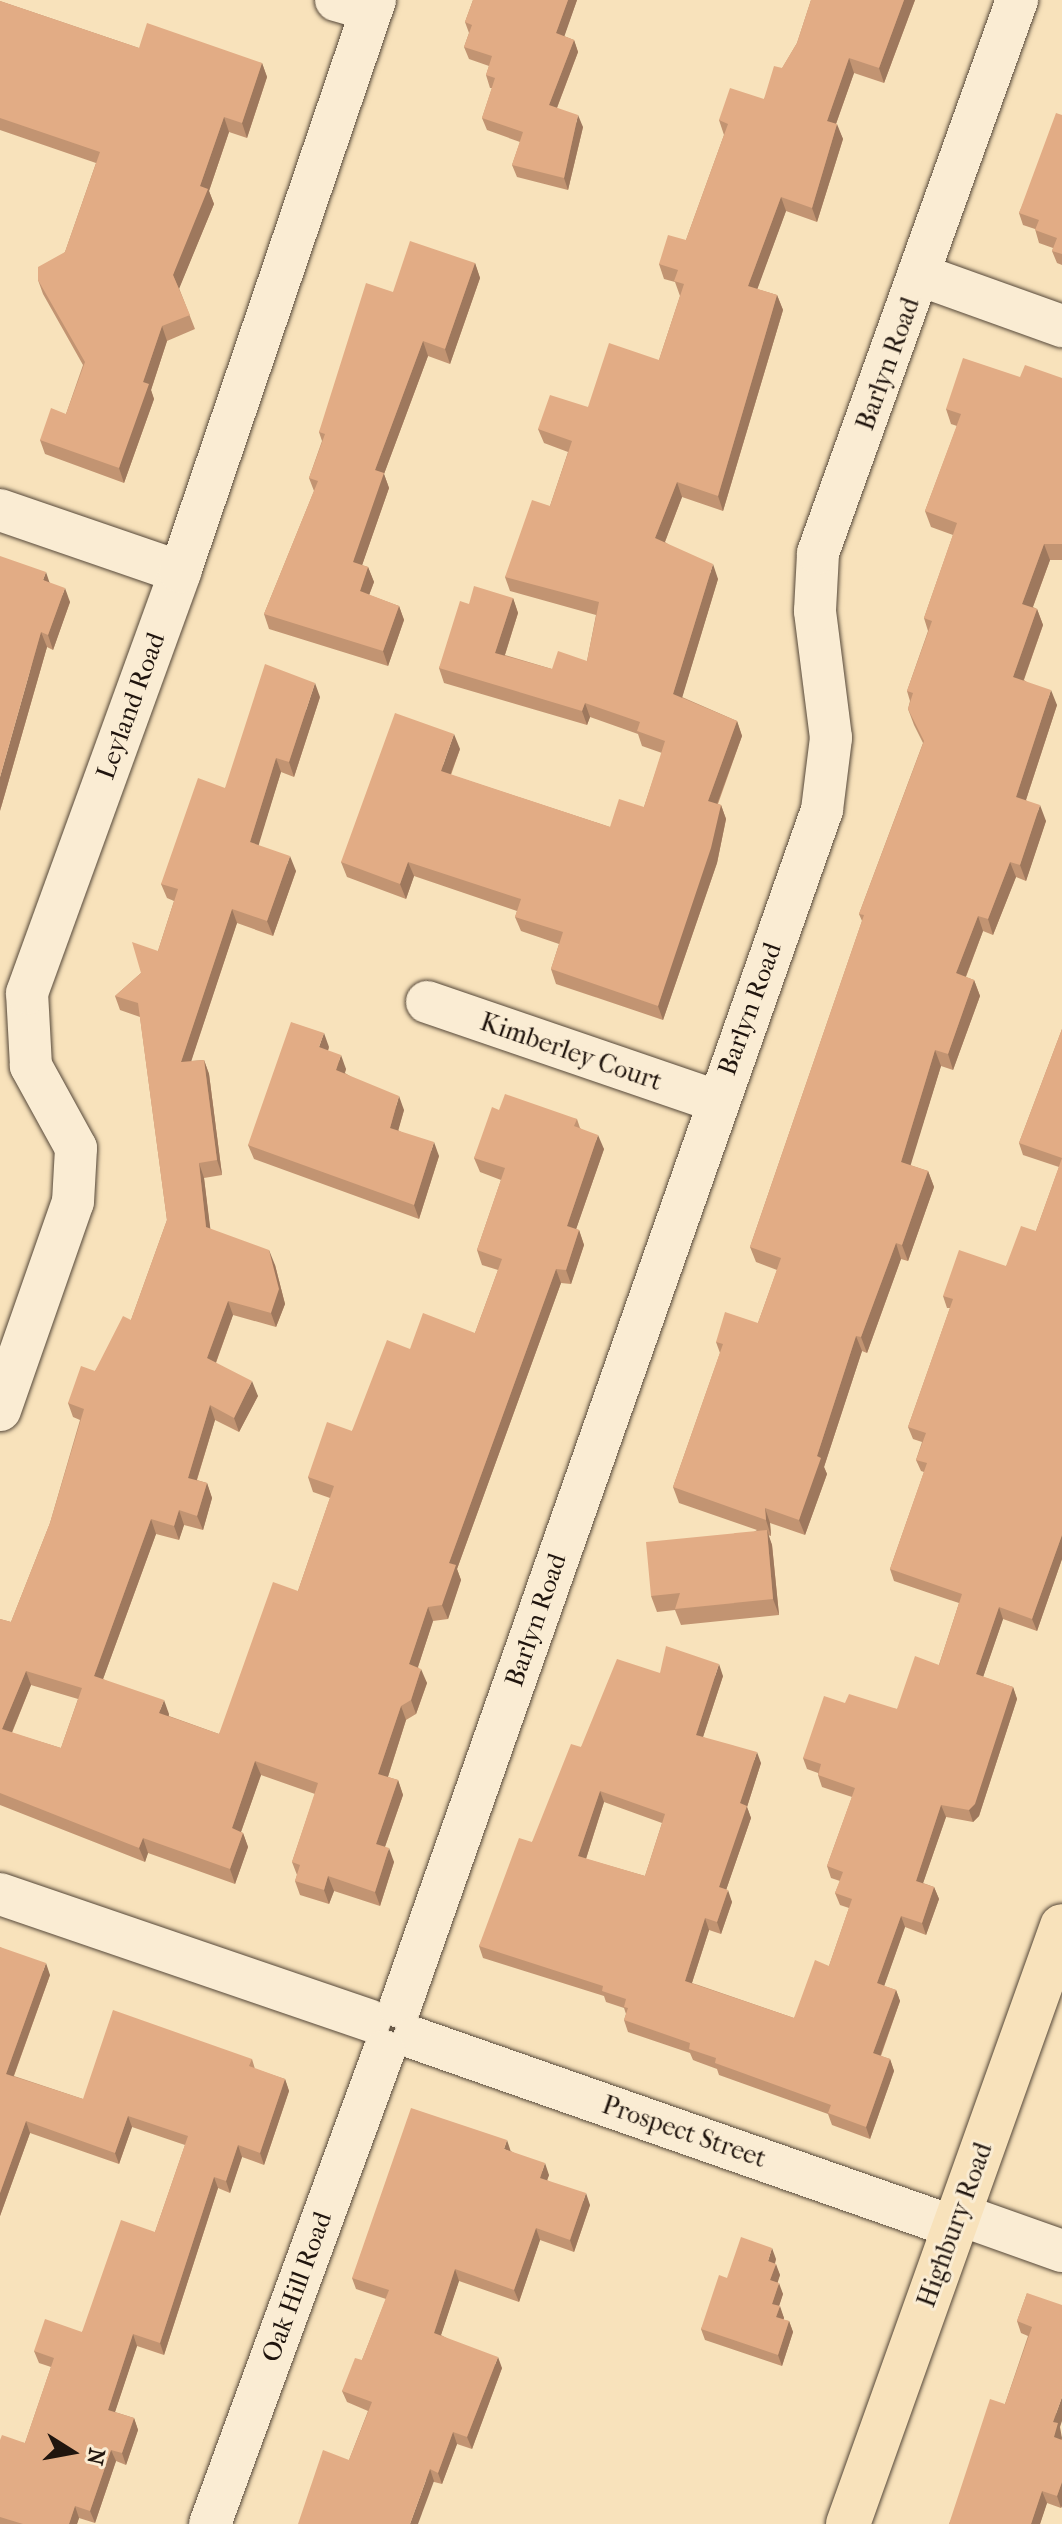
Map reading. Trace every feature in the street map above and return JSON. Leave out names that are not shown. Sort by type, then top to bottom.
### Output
[{"type":"main road","name":"Highbury Road","points":[[848,2524],[1062,1926]]},
{"type":"street","name":"Barlyn Road","points":[[392,2029],[716,1101],[822,810],[831,738],[828,682],[815,611],[818,553],[1017,0]]},
{"type":"street","name":"Leyland Road","points":[[0,1410],[73,1202],[76,1148],[31,1066],[27,993],[180,572],[361,3]]},
{"type":"street","points":[[920,275],[1062,326]]},
{"type":"street","points":[[0,510],[180,572]]},
{"type":"street","name":"Kimberley Court","points":[[427,1002],[716,1101]]},
{"type":"street","name":"Prospect Street","points":[[0,1894],[956,2220],[1062,2251]]},
{"type":"street","name":"Oak Hill Road","points":[[210,2524],[392,2029]]},
{"type":"building","points":[[473,0],[568,0],[556,33],[574,40],[549,105],[578,115],[564,178],[512,165],[523,132],[482,118],[495,78],[486,75],[492,56],[464,47],[472,25],[465,22]]},
{"type":"building","points":[[811,0],[904,0],[879,68],[849,58],[827,121],[837,124],[812,208],[781,197],[748,286],[777,295],[718,496],[677,482],[655,538],[713,564],[673,694],[737,721],[708,801],[721,805],[711,848],[658,1006],[551,969],[563,932],[515,917],[521,899],[408,862],[400,884],[341,862],[395,713],[454,734],[441,771],[610,827],[619,799],[644,807],[665,741],[637,731],[640,722],[585,703],[582,711],[439,668],[460,601],[469,604],[474,586],[513,598],[495,653],[552,669],[558,651],[587,661],[599,602],[505,577],[532,500],[550,506],[572,441],[538,429],[550,395],[588,407],[609,343],[659,360],[684,284],[674,281],[678,270],[659,264],[668,235],[686,240],[728,124],[719,120],[730,88],[764,99],[774,66],[782,68],[797,43]]},
{"type":"building","points":[[0,1],[139,48],[147,23],[262,63],[242,123],[224,117],[200,186],[208,189],[173,275],[190,315],[162,326],[143,382],[149,384],[119,468],[40,440],[51,408],[66,414],[85,362],[38,280],[38,267],[65,252],[100,152],[0,118]]},
{"type":"building","points":[[1056,113],[1062,115],[1062,254],[1052,251],[1057,238],[1035,230],[1039,220],[1019,213]]},
{"type":"building","points":[[410,241],[475,263],[445,349],[423,341],[375,470],[384,473],[353,562],[368,567],[360,591],[399,606],[383,651],[264,614],[318,481],[309,478],[325,434],[319,432],[366,283],[393,292]]},
{"type":"building","points":[[963,358],[1020,377],[1025,365],[1062,378],[1062,544],[1044,544],[1022,604],[1037,609],[1013,677],[1051,690],[1016,797],[1040,805],[1020,865],[1010,862],[988,919],[978,916],[956,973],[974,980],[948,1054],[935,1050],[901,1162],[928,1171],[902,1245],[896,1243],[861,1337],[856,1336],[817,1456],[821,1458],[799,1520],[765,1508],[766,1520],[673,1487],[723,1344],[716,1342],[725,1312],[758,1323],[781,1258],[750,1247],[864,915],[859,914],[924,741],[908,709],[913,693],[907,691],[932,621],[924,618],[957,523],[925,511],[961,414],[946,409]]},
{"type":"building","points":[[0,556],[46,572],[43,580],[65,588],[48,635],[41,632],[0,777]]},
{"type":"building","points":[[265,664],[315,683],[289,762],[276,758],[250,842],[290,856],[267,921],[232,909],[181,1062],[204,1060],[217,1160],[199,1163],[206,1227],[269,1250],[279,1289],[271,1313],[228,1301],[207,1358],[252,1381],[234,1418],[210,1405],[188,1478],[207,1483],[197,1516],[179,1510],[174,1526],[151,1519],[94,1676],[164,1700],[159,1713],[219,1734],[273,1582],[298,1591],[334,1486],[308,1477],[327,1422],[352,1431],[387,1340],[410,1349],[423,1313],[475,1333],[502,1259],[477,1250],[505,1168],[474,1158],[492,1107],[499,1110],[505,1094],[577,1119],[574,1126],[598,1135],[567,1226],[579,1230],[566,1270],[556,1269],[449,1563],[456,1565],[442,1605],[428,1607],[409,1664],[421,1669],[411,1700],[401,1706],[378,1774],[398,1780],[376,1844],[389,1848],[375,1892],[328,1876],[324,1890],[295,1881],[300,1865],[292,1862],[318,1783],[255,1761],[232,1828],[243,1833],[230,1869],[143,1838],[139,1848],[0,1793],[0,1619],[11,1622],[50,1523],[84,1409],[68,1403],[81,1366],[95,1371],[123,1316],[131,1320],[167,1220],[138,1003],[115,996],[141,973],[132,942],[158,951],[178,889],[161,884],[198,778],[225,788]],"holes":[[[26,1671],[82,1688],[61,1748],[2,1729]]]},
{"type":"building","points":[[291,1022],[324,1033],[319,1047],[341,1055],[336,1070],[399,1096],[390,1128],[434,1142],[414,1205],[248,1145]]},
{"type":"building","points":[[1062,1029],[1062,1158],[1019,1143]]},
{"type":"building","points":[[1062,1158],[1062,1535],[1032,1619],[999,1607],[976,1674],[1013,1687],[975,1804],[969,1810],[941,1805],[916,1881],[934,1887],[922,1923],[901,1916],[877,1983],[896,1990],[873,2053],[890,2059],[866,2127],[828,2113],[831,2105],[715,2063],[716,2058],[689,2049],[690,2043],[624,2020],[628,2008],[624,2007],[626,1999],[602,1991],[603,1986],[479,1946],[519,1838],[532,1842],[571,1744],[581,1747],[617,1659],[660,1673],[666,1646],[719,1664],[696,1735],[757,1752],[740,1803],[747,1806],[719,1887],[728,1890],[717,1922],[705,1918],[685,1981],[794,2018],[815,1960],[829,1966],[852,1899],[835,1893],[843,1872],[827,1866],[855,1788],[818,1775],[821,1764],[803,1758],[824,1696],[845,1703],[849,1694],[897,1709],[915,1656],[939,1665],[962,1594],[890,1569],[927,1463],[916,1460],[926,1433],[908,1427],[953,1299],[943,1296],[959,1250],[1006,1266],[1021,1226],[1036,1231]],"holes":[[[600,1791],[665,1814],[645,1876],[578,1856]]]},
{"type":"building","points":[[767,1530],[773,1599],[675,1609],[680,1593],[651,1596],[646,1542]]},
{"type":"building","points":[[0,1947],[46,1963],[6,2074],[83,2099],[113,2010],[252,2059],[249,2066],[285,2079],[260,2153],[238,2145],[226,2181],[214,2177],[160,2343],[133,2334],[108,2410],[134,2418],[122,2453],[111,2450],[90,2511],[75,2506],[69,2524],[23,2524],[0,2517],[0,2440],[2,2435],[25,2443],[54,2358],[34,2351],[45,2319],[82,2332],[121,2220],[155,2232],[188,2136],[128,2116],[115,2153],[26,2121],[0,2193]]},
{"type":"building","points":[[411,2108],[507,2140],[504,2149],[545,2163],[540,2178],[586,2193],[570,2240],[536,2228],[514,2290],[455,2269],[434,2333],[498,2357],[467,2437],[453,2432],[438,2473],[430,2469],[410,2524],[298,2524],[323,2450],[349,2460],[372,2402],[342,2391],[355,2358],[362,2360],[389,2290],[352,2278]]},
{"type":"building","points":[[741,2237],[772,2248],[768,2261],[776,2264],[770,2280],[779,2283],[772,2304],[780,2306],[776,2317],[789,2321],[778,2355],[701,2329],[719,2275],[727,2278]]},
{"type":"building","points":[[1027,2293],[1062,2305],[1062,2397],[1053,2422],[1058,2423],[1054,2437],[1062,2440],[1062,2482],[1057,2496],[1042,2491],[1031,2524],[949,2524],[990,2399],[1005,2404],[1032,2327],[1017,2321]]}]
